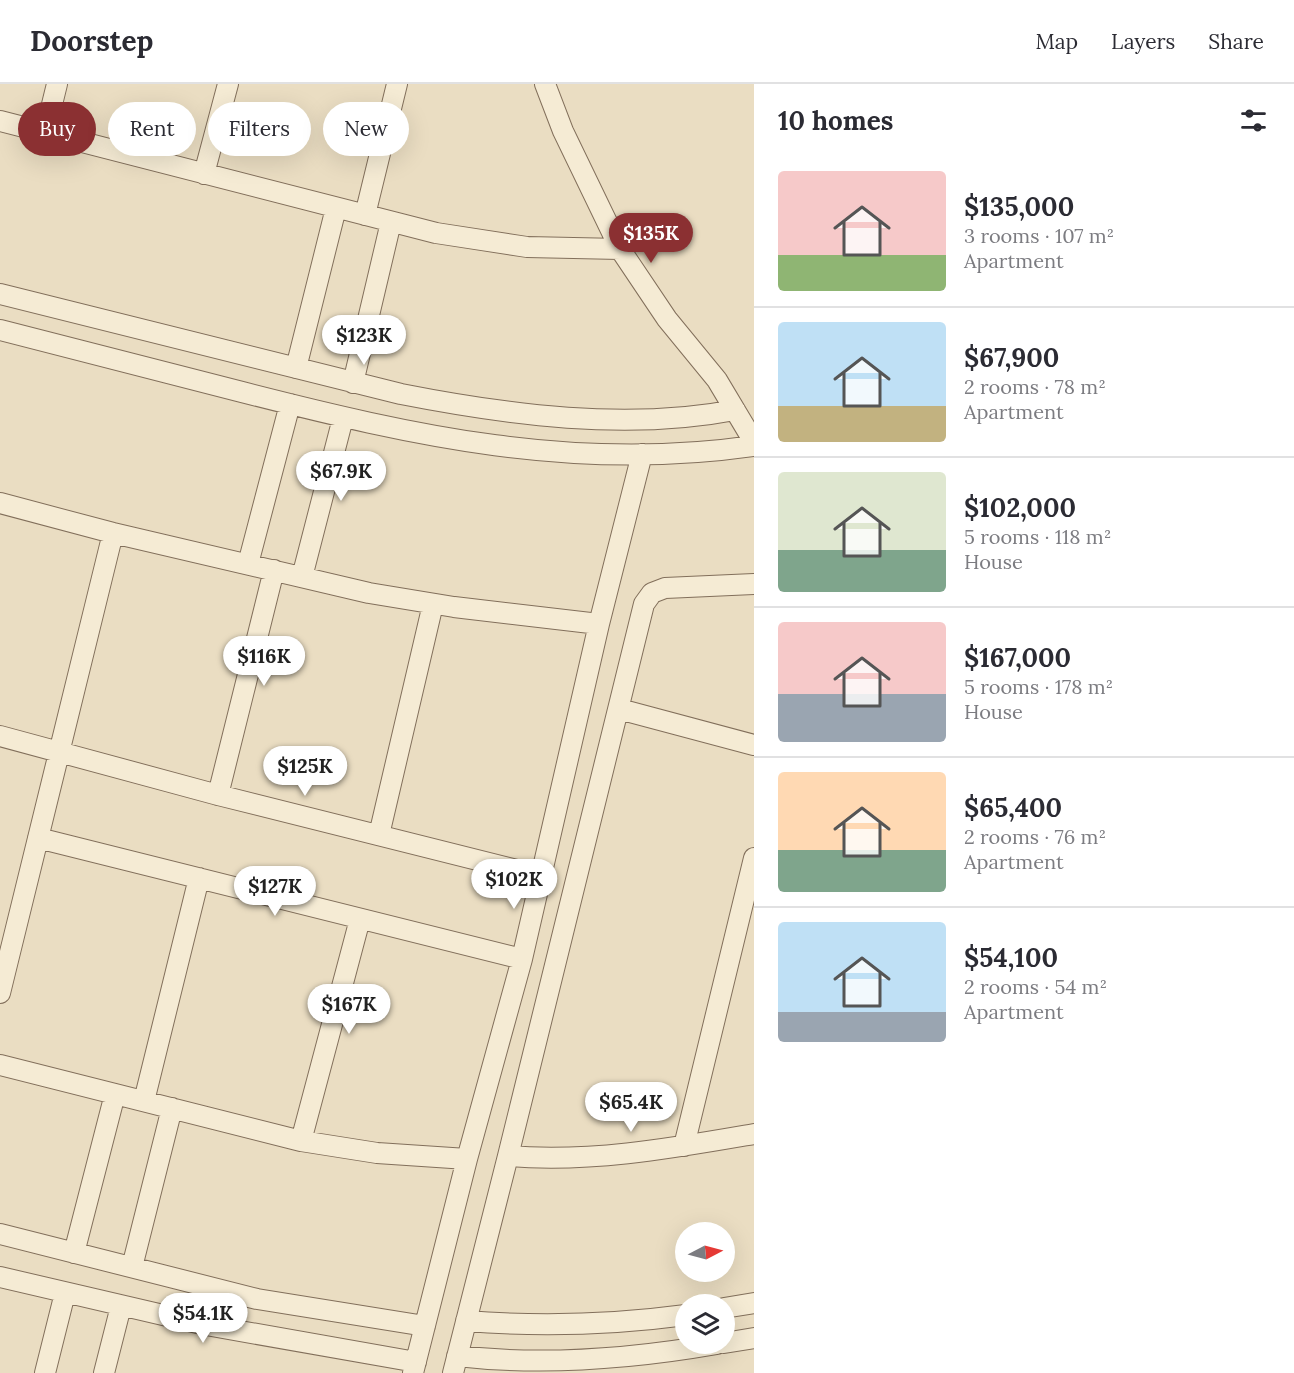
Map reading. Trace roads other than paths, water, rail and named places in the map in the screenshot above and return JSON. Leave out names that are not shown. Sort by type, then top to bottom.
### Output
[{"type":"street","points":[[53,102],[57,84]]},
{"type":"street","points":[[204,174],[228,84]]},
{"type":"street","points":[[365,215],[397,84]]},
{"type":"street","points":[[0,330],[343,418],[491,446],[591,454],[642,454],[699,453],[754,444],[717,380],[642,285],[620,249],[563,131],[545,84]]},
{"type":"street","points":[[0,121],[18,126]]},
{"type":"street","points":[[96,146],[391,222],[482,241],[527,247],[620,249]]},
{"type":"street","points":[[296,368],[336,208]]},
{"type":"street","points":[[353,383],[391,222]]},
{"type":"street","points":[[0,294],[353,383],[449,404],[547,416],[669,419],[735,410]]},
{"type":"street","points":[[248,564],[290,404]]},
{"type":"street","points":[[302,577],[343,418]]},
{"type":"street","points":[[0,1277],[120,1306],[415,1368],[522,959],[599,624],[642,454]]},
{"type":"street","points":[[0,503],[369,593],[433,604],[599,624]]},
{"type":"street","points":[[0,993],[113,532]]},
{"type":"street","points":[[218,795],[274,570]]},
{"type":"street","points":[[675,1351],[580,1360],[497,1360],[455,1364],[644,604],[652,593],[666,588],[754,584]]},
{"type":"street","points":[[379,834],[433,604]]},
{"type":"street","points":[[619,709],[754,744]]},
{"type":"street","points":[[0,736],[218,795],[541,876]]},
{"type":"street","points":[[38,838],[522,959]]},
{"type":"street","points":[[684,1146],[754,858]]},
{"type":"street","points":[[144,1101],[200,878]]},
{"type":"street","points":[[302,1141],[360,919]]},
{"type":"street","points":[[0,1065],[302,1141],[377,1152],[468,1159]]},
{"type":"street","points":[[74,1252],[115,1094]]},
{"type":"street","points":[[132,1267],[172,1108]]},
{"type":"street","points":[[508,1156],[564,1159],[684,1146],[754,1134]]},
{"type":"street","points":[[0,1234],[257,1299],[425,1326]]},
{"type":"street","points":[[45,1373],[65,1293]]},
{"type":"street","points":[[735,1306],[754,1303]]},
{"type":"street","points":[[104,1373],[120,1306]]},
{"type":"street","points":[[466,1321],[521,1326],[567,1326],[675,1316]]},
{"type":"street","points":[[735,1341],[754,1338]]}]
